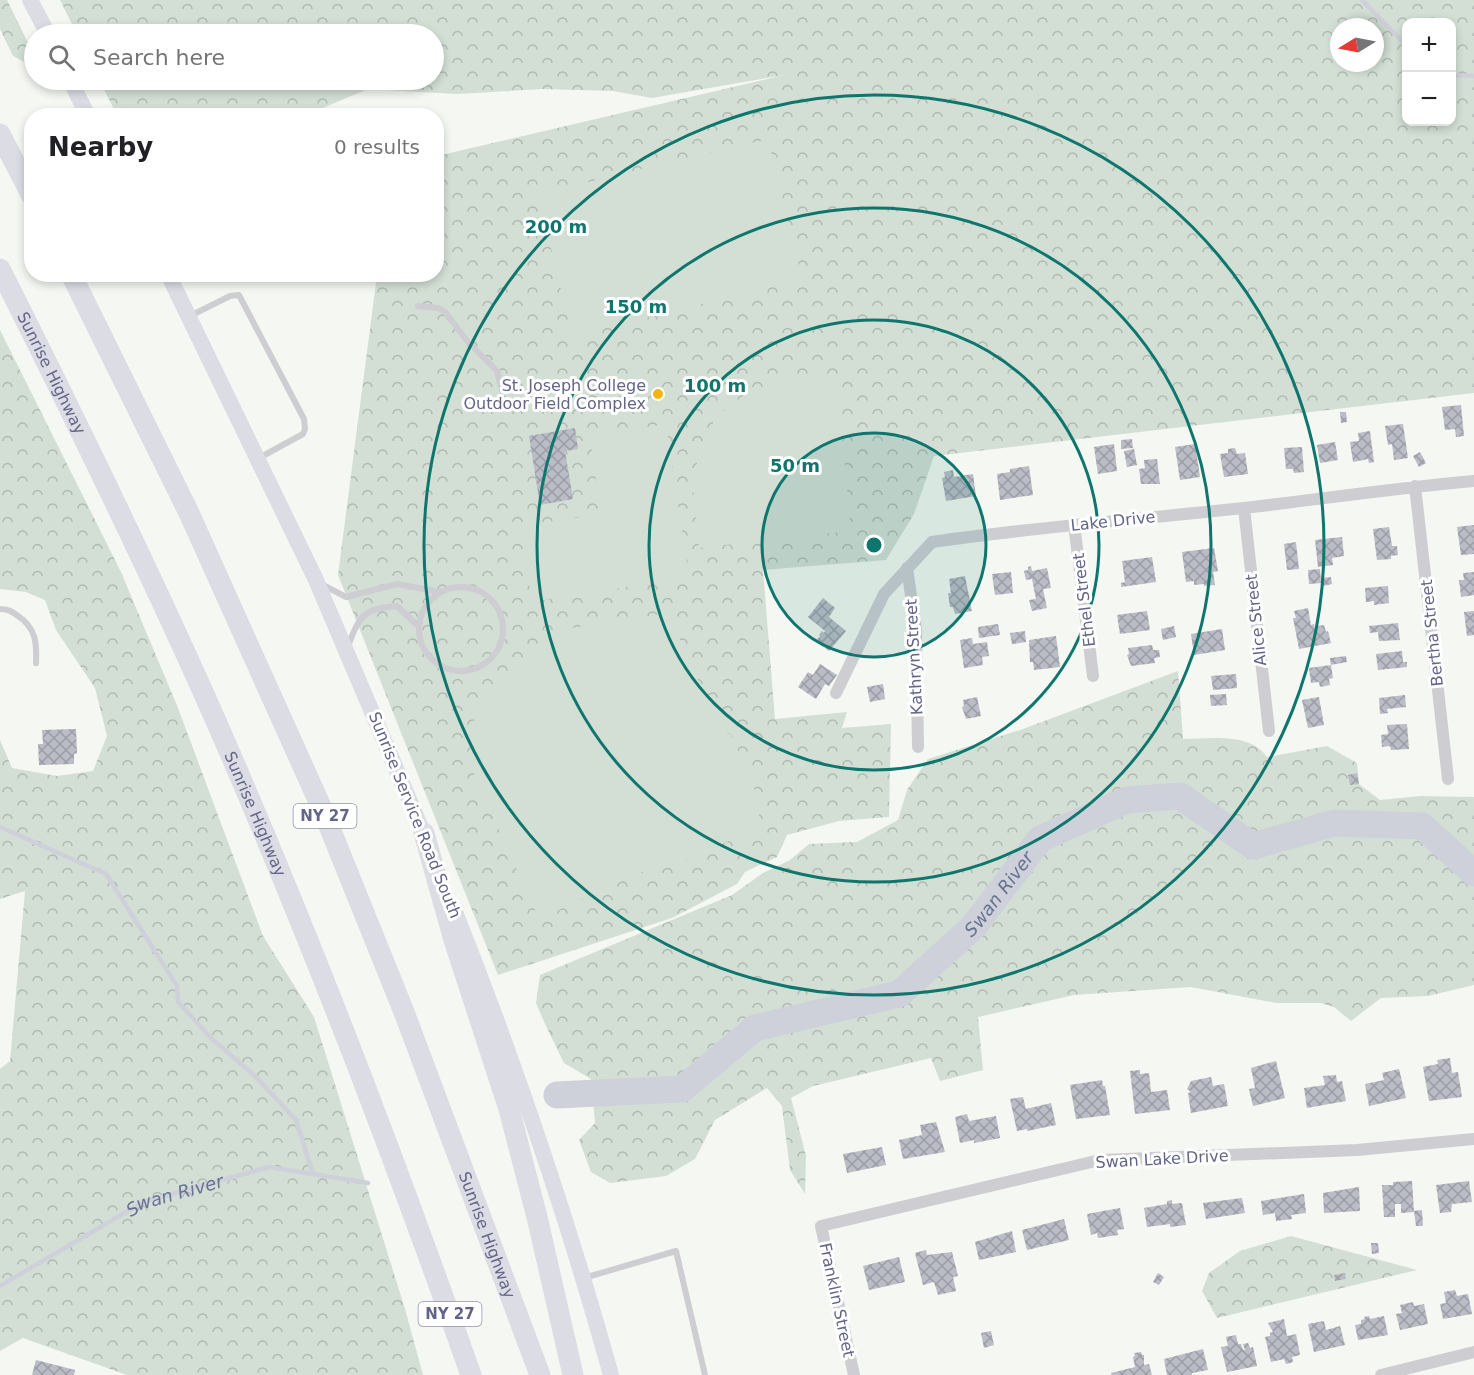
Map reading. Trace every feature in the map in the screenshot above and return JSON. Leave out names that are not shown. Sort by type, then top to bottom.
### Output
[{"type":"highway","points":[[0,134],[24,180]]},
{"type":"highway","name":"Sunrise Highway","points":[[0,269],[136,544],[226,743],[349,1041],[471,1375]]},
{"type":"highway","name":"Sunrise Highway","points":[[75,282],[189,513],[323,812],[404,1012],[540,1375]]},
{"type":"highway","points":[[424,833],[454,940],[496,1066],[521,1152],[573,1375]]},
{"type":"highway","points":[[428,1254],[457,1375]]},
{"type":"main road","points":[[30,0],[43,24]]},
{"type":"main road","points":[[75,90],[84,108]]},
{"type":"main road","name":"Sunrise Service Road South","points":[[172,282],[316,580],[424,833],[511,1059],[583,1278],[611,1375]]},
{"type":"street","name":"Lake Drive","points":[[836,693],[885,594],[932,542],[1074,524],[1244,508],[1415,486],[1474,481]]},
{"type":"street","name":"Bertha Street","points":[[1415,486],[1448,779]]},
{"type":"street","name":"Alice Street","points":[[1244,508],[1269,731]]},
{"type":"street","name":"Ethel Street","points":[[1074,524],[1093,676]]},
{"type":"street","name":"Kathryn Street","points":[[908,568],[916,630],[918,747]]},
{"type":"street","name":"Swan Lake Drive","points":[[821,1226],[1100,1160],[1357,1150],[1474,1139]]},
{"type":"street","name":"Franklin Street","points":[[821,1226],[854,1375]]},
{"type":"street","points":[[1381,1375],[1474,1352]]},
{"type":"lane","points":[[190,316],[230,296],[239,295],[303,419],[305,429],[303,434],[258,458]]},
{"type":"lane","points":[[418,306],[438,308],[445,312],[468,342],[497,370],[502,391]]},
{"type":"lane","points":[[316,580],[346,597],[397,584],[440,592]]},
{"type":"lane","points":[[453,587],[466,587],[480,591],[491,599],[499,610],[503,622],[503,637],[498,651],[489,662],[477,669],[462,672],[448,670],[435,664],[426,653],[420,640],[418,626],[426,607],[440,592],[453,587]]},
{"type":"lane","points":[[346,649],[358,621],[374,608],[397,606],[418,626]]},
{"type":"lane","points":[[0,609],[8,609],[24,620],[34,632],[37,644],[36,663]]},
{"type":"lane","points":[[583,1278],[676,1251],[705,1375]]},
{"type":"green space","points":[[0,0],[7,0],[24,35],[24,62],[13,56],[0,29]]},
{"type":"green space","name":"St. Joseph College Outdoor Field Complex","points":[[60,0],[1474,0],[1474,393],[934,456],[914,514],[886,560],[763,570],[775,719],[847,712],[842,728],[891,724],[889,817],[839,821],[787,835],[777,857],[745,872],[737,884],[672,918],[498,975],[338,575],[376,282],[444,282],[444,154],[784,75],[652,98],[613,91],[543,89],[457,94],[386,90],[444,90],[444,24],[72,24]]},
{"type":"green space","name":"St. Joseph College Outdoor Field Complex","points":[[104,90],[366,90],[323,108],[113,108]]},
{"type":"green space","points":[[768,139],[802,279],[572,336],[538,194]]},
{"type":"green space","points":[[0,330],[121,572],[178,708],[263,936],[314,1017],[405,1309],[423,1375],[127,1375],[23,1338],[0,1351],[0,1069],[10,1061],[25,891],[0,899],[0,740],[12,768],[57,776],[93,771],[107,736],[95,688],[56,630],[45,600],[26,592],[0,589]]},
{"type":"green space","points":[[836,376],[850,520],[840,532],[699,548],[693,488],[699,451],[716,417],[744,395],[776,381]]},
{"type":"green space","points":[[666,424],[689,577],[532,602],[520,526],[601,514],[590,436]]},
{"type":"green space","points":[[668,613],[722,732],[731,734],[762,807],[754,830],[681,862],[673,858],[539,919],[474,774],[474,711],[552,631]]},
{"type":"green space","points":[[1178,671],[1183,739],[1240,740],[1260,749],[1267,757],[1327,746],[1357,763],[1359,784],[1380,800],[1420,796],[1474,797],[1474,985],[1428,996],[1381,998],[1351,1021],[1334,1007],[1321,1003],[1276,1003],[1191,987],[1074,995],[978,1017],[983,1070],[940,1081],[931,1058],[813,1086],[791,1098],[806,1156],[805,1194],[790,1170],[782,1106],[767,1088],[715,1120],[695,1159],[666,1176],[610,1183],[591,1172],[579,1140],[595,1123],[591,1079],[564,1063],[536,1003],[540,975],[732,895],[763,873],[790,860],[809,844],[857,842],[898,820],[907,790],[928,759],[1023,729]]},
{"type":"green space","points":[[1291,1236],[1417,1270],[1217,1318],[1202,1291],[1209,1273],[1240,1251]]},
{"type":"building","points":[[1461,405],[1464,436],[1456,437],[1455,429],[1445,430],[1442,407]]},
{"type":"building","points":[[1340,412],[1346,412],[1347,422],[1341,423]]},
{"type":"building","points":[[1403,424],[1408,458],[1394,460],[1392,444],[1388,445],[1385,426]]},
{"type":"building","points":[[575,428],[578,449],[565,451],[573,499],[540,505],[529,436]]},
{"type":"building","points":[[1370,431],[1374,462],[1369,463],[1368,459],[1353,462],[1350,442],[1359,441],[1358,433]]},
{"type":"building","points":[[1132,439],[1133,448],[1121,449],[1121,440]]},
{"type":"building","points":[[1335,442],[1338,460],[1320,463],[1317,445]]},
{"type":"building","points":[[1114,444],[1117,471],[1098,474],[1094,447]]},
{"type":"building","points":[[1195,444],[1200,477],[1180,480],[1175,447]]},
{"type":"building","points":[[1302,447],[1304,472],[1294,473],[1293,469],[1286,469],[1284,448]]},
{"type":"building","points":[[1235,448],[1237,454],[1245,453],[1248,474],[1224,477],[1220,454],[1228,453],[1228,449]]},
{"type":"building","points":[[1134,449],[1137,465],[1127,467],[1124,451]]},
{"type":"building","points":[[1420,452],[1426,463],[1419,467],[1413,456]]},
{"type":"building","points":[[1157,459],[1160,484],[1141,484],[1139,469],[1145,468],[1144,460]]},
{"type":"building","points":[[1029,466],[1033,495],[1000,500],[997,474]]},
{"type":"building","points":[[953,470],[954,477],[973,474],[976,496],[946,501],[942,478],[945,477],[944,472]]},
{"type":"building","points":[[1474,525],[1474,554],[1461,555],[1457,527]]},
{"type":"building","points":[[1389,527],[1392,546],[1397,546],[1398,555],[1391,556],[1391,559],[1377,560],[1373,529]]},
{"type":"building","points":[[1342,537],[1344,556],[1332,558],[1333,565],[1318,567],[1315,540]]},
{"type":"building","points":[[1296,542],[1299,569],[1287,570],[1284,544]]},
{"type":"building","points":[[1214,548],[1218,571],[1213,572],[1215,585],[1194,585],[1194,581],[1186,582],[1182,552]]},
{"type":"building","points":[[1152,557],[1156,582],[1121,587],[1121,583],[1125,582],[1122,561]]},
{"type":"building","points":[[1031,566],[1032,571],[1047,568],[1051,588],[1043,589],[1047,608],[1032,611],[1029,600],[1036,599],[1032,579],[1026,580],[1024,571]]},
{"type":"building","points":[[1320,569],[1321,583],[1309,584],[1308,570]]},
{"type":"building","points":[[1011,572],[1013,593],[995,595],[992,574]]},
{"type":"building","points":[[1474,572],[1474,595],[1461,597],[1459,580],[1464,580],[1463,573]]},
{"type":"building","points":[[965,576],[972,611],[955,614],[953,607],[950,607],[949,579]]},
{"type":"building","points":[[1331,577],[1332,584],[1323,586],[1321,578]]},
{"type":"building","points":[[1388,586],[1389,603],[1374,605],[1374,601],[1366,602],[1365,588]]},
{"type":"building","points":[[823,598],[835,608],[829,617],[846,631],[829,651],[816,641],[822,631],[824,633],[825,631],[808,617]]},
{"type":"building","points":[[1308,608],[1311,625],[1314,624],[1317,630],[1317,626],[1324,625],[1331,643],[1299,649],[1293,618],[1296,618],[1294,611]]},
{"type":"building","points":[[1147,611],[1150,630],[1120,634],[1117,615]]},
{"type":"building","points":[[1474,611],[1474,635],[1467,636],[1464,612]]},
{"type":"building","points":[[1398,623],[1400,640],[1379,641],[1378,632],[1370,633],[1369,626]]},
{"type":"building","points":[[998,624],[1000,635],[979,638],[978,627]]},
{"type":"building","points":[[1174,626],[1176,637],[1163,640],[1161,629]]},
{"type":"building","points":[[1222,629],[1225,650],[1194,655],[1191,634]]},
{"type":"building","points":[[1025,631],[1026,642],[1012,644],[1010,633]]},
{"type":"building","points":[[1056,636],[1060,667],[1034,670],[1033,662],[1030,662],[1029,640]]},
{"type":"building","points":[[972,638],[973,644],[987,642],[989,656],[982,657],[983,665],[964,668],[960,640]]},
{"type":"building","points":[[1152,645],[1153,650],[1159,650],[1160,657],[1154,658],[1155,663],[1131,666],[1127,655],[1129,654],[1128,648]]},
{"type":"building","points":[[1402,651],[1403,662],[1407,662],[1407,667],[1378,670],[1376,654]]},
{"type":"building","points":[[1346,656],[1347,662],[1331,665],[1330,658]]},
{"type":"building","points":[[820,664],[837,675],[829,686],[825,684],[816,699],[798,687],[808,672],[813,675]]},
{"type":"building","points":[[1331,665],[1333,678],[1329,679],[1330,685],[1320,687],[1319,682],[1311,683],[1309,668]]},
{"type":"building","points":[[1236,674],[1237,688],[1213,690],[1211,676]]},
{"type":"building","points":[[883,684],[885,699],[870,702],[867,687]]},
{"type":"building","points":[[1226,694],[1227,705],[1211,706],[1210,695]]},
{"type":"building","points":[[1405,695],[1406,707],[1387,709],[1388,713],[1380,714],[1379,698]]},
{"type":"building","points":[[977,697],[981,716],[966,719],[962,707],[964,706],[963,700]]},
{"type":"building","points":[[1319,697],[1324,725],[1308,728],[1302,700]]},
{"type":"building","points":[[1407,724],[1409,749],[1391,750],[1390,746],[1382,747],[1381,735],[1388,734],[1387,725]]},
{"type":"building","points":[[76,729],[77,753],[74,754],[74,764],[39,765],[38,744],[43,744],[42,730]]},
{"type":"building","points":[[1357,773],[1359,784],[1350,785],[1348,775]]},
{"type":"building","points":[[1450,1058],[1452,1073],[1458,1072],[1462,1097],[1429,1101],[1423,1067],[1438,1064],[1437,1060]]},
{"type":"building","points":[[1276,1061],[1285,1098],[1253,1106],[1249,1089],[1255,1088],[1251,1068]]},
{"type":"building","points":[[1399,1069],[1406,1098],[1369,1106],[1365,1084],[1384,1080],[1382,1073]]},
{"type":"building","points":[[1140,1070],[1140,1074],[1149,1073],[1151,1092],[1167,1090],[1170,1110],[1135,1114],[1130,1071]]},
{"type":"building","points":[[1336,1075],[1337,1082],[1342,1081],[1346,1101],[1307,1108],[1304,1088],[1325,1085],[1323,1076]]},
{"type":"building","points":[[1211,1077],[1213,1086],[1224,1084],[1228,1106],[1191,1113],[1188,1093],[1191,1092],[1187,1089],[1191,1081]]},
{"type":"building","points":[[1102,1080],[1110,1115],[1076,1119],[1070,1085]]},
{"type":"building","points":[[1023,1097],[1026,1109],[1051,1103],[1056,1125],[1017,1131],[1010,1099]]},
{"type":"building","points":[[967,1114],[969,1121],[996,1116],[1000,1138],[960,1143],[955,1117]]},
{"type":"building","points":[[936,1122],[945,1152],[903,1159],[899,1140],[922,1135],[920,1125]]},
{"type":"building","points":[[882,1147],[886,1165],[847,1173],[843,1154]]},
{"type":"building","points":[[1412,1181],[1414,1212],[1401,1213],[1401,1204],[1395,1204],[1395,1217],[1384,1217],[1382,1185]]},
{"type":"building","points":[[1469,1181],[1472,1202],[1452,1204],[1451,1212],[1440,1213],[1436,1185]]},
{"type":"building","points":[[1359,1187],[1360,1211],[1324,1213],[1323,1193]]},
{"type":"building","points":[[1304,1194],[1306,1213],[1291,1215],[1292,1219],[1276,1221],[1275,1213],[1263,1215],[1261,1201]]},
{"type":"building","points":[[1242,1198],[1245,1213],[1206,1219],[1203,1203]]},
{"type":"building","points":[[1172,1200],[1172,1204],[1182,1203],[1186,1225],[1170,1227],[1170,1224],[1147,1227],[1144,1208],[1167,1204],[1167,1201]]},
{"type":"building","points":[[1120,1208],[1124,1229],[1117,1230],[1118,1235],[1098,1238],[1097,1233],[1091,1235],[1087,1214]]},
{"type":"building","points":[[1422,1210],[1423,1226],[1416,1226],[1414,1211]]},
{"type":"building","points":[[1064,1219],[1069,1240],[1027,1250],[1022,1230]]},
{"type":"building","points":[[1012,1231],[1016,1252],[979,1260],[975,1242]]},
{"type":"building","points":[[1371,1243],[1378,1243],[1379,1253],[1372,1254]]},
{"type":"building","points":[[926,1250],[927,1255],[952,1252],[958,1276],[953,1277],[956,1291],[938,1295],[934,1282],[923,1285],[915,1253]]},
{"type":"building","points":[[899,1257],[905,1282],[869,1290],[863,1266]]},
{"type":"building","points":[[1158,1273],[1164,1277],[1159,1285],[1153,1282]]},
{"type":"building","points":[[1345,1273],[1346,1279],[1335,1281],[1334,1275]]},
{"type":"building","points":[[1455,1290],[1457,1296],[1468,1294],[1472,1314],[1443,1319],[1440,1304],[1446,1303],[1444,1292]]},
{"type":"building","points":[[1413,1302],[1414,1306],[1424,1304],[1428,1324],[1400,1330],[1396,1314],[1402,1313],[1400,1305]]},
{"type":"building","points":[[1369,1316],[1370,1319],[1384,1316],[1388,1335],[1358,1340],[1355,1325],[1361,1324],[1364,1317]]},
{"type":"building","points":[[1284,1319],[1287,1336],[1296,1334],[1300,1355],[1292,1357],[1293,1362],[1286,1364],[1284,1359],[1271,1362],[1265,1337],[1270,1336],[1273,1332],[1268,1323]]},
{"type":"building","points":[[1324,1321],[1326,1330],[1340,1326],[1345,1345],[1314,1352],[1308,1324]]},
{"type":"building","points":[[991,1331],[994,1345],[984,1348],[981,1333]]},
{"type":"building","points":[[1236,1335],[1238,1344],[1241,1344],[1243,1350],[1245,1350],[1243,1344],[1248,1343],[1250,1348],[1253,1347],[1257,1366],[1227,1372],[1221,1347],[1228,1346],[1226,1337]]},
{"type":"building","points":[[1203,1349],[1208,1370],[1192,1373],[1192,1375],[1167,1375],[1164,1359]]},
{"type":"building","points":[[1141,1352],[1144,1355],[1144,1365],[1149,1364],[1152,1375],[1112,1375],[1111,1373],[1135,1367],[1134,1353]]},
{"type":"building","points":[[36,1360],[75,1370],[74,1375],[32,1375]]},
{"type":"waterway","points":[[1362,0],[1402,41]]},
{"type":"waterway","points":[[1456,75],[1474,76]]},
{"type":"waterway","name":"Swan River","points":[[557,1095],[682,1089],[755,1028],[899,994],[974,926],[1040,839],[1127,800],[1180,796],[1253,846],[1334,823],[1422,826],[1474,873]]},
{"type":"waterway","points":[[0,827],[106,874],[177,986],[178,1002],[211,1038],[256,1077],[296,1120],[313,1174]]},
{"type":"waterway","name":"Swan River","points":[[0,1286],[143,1202],[269,1167],[368,1183]]},
{"type":"place","name":"St. Joseph College Outdoor Field Complex","points":[[658,394]]}]
